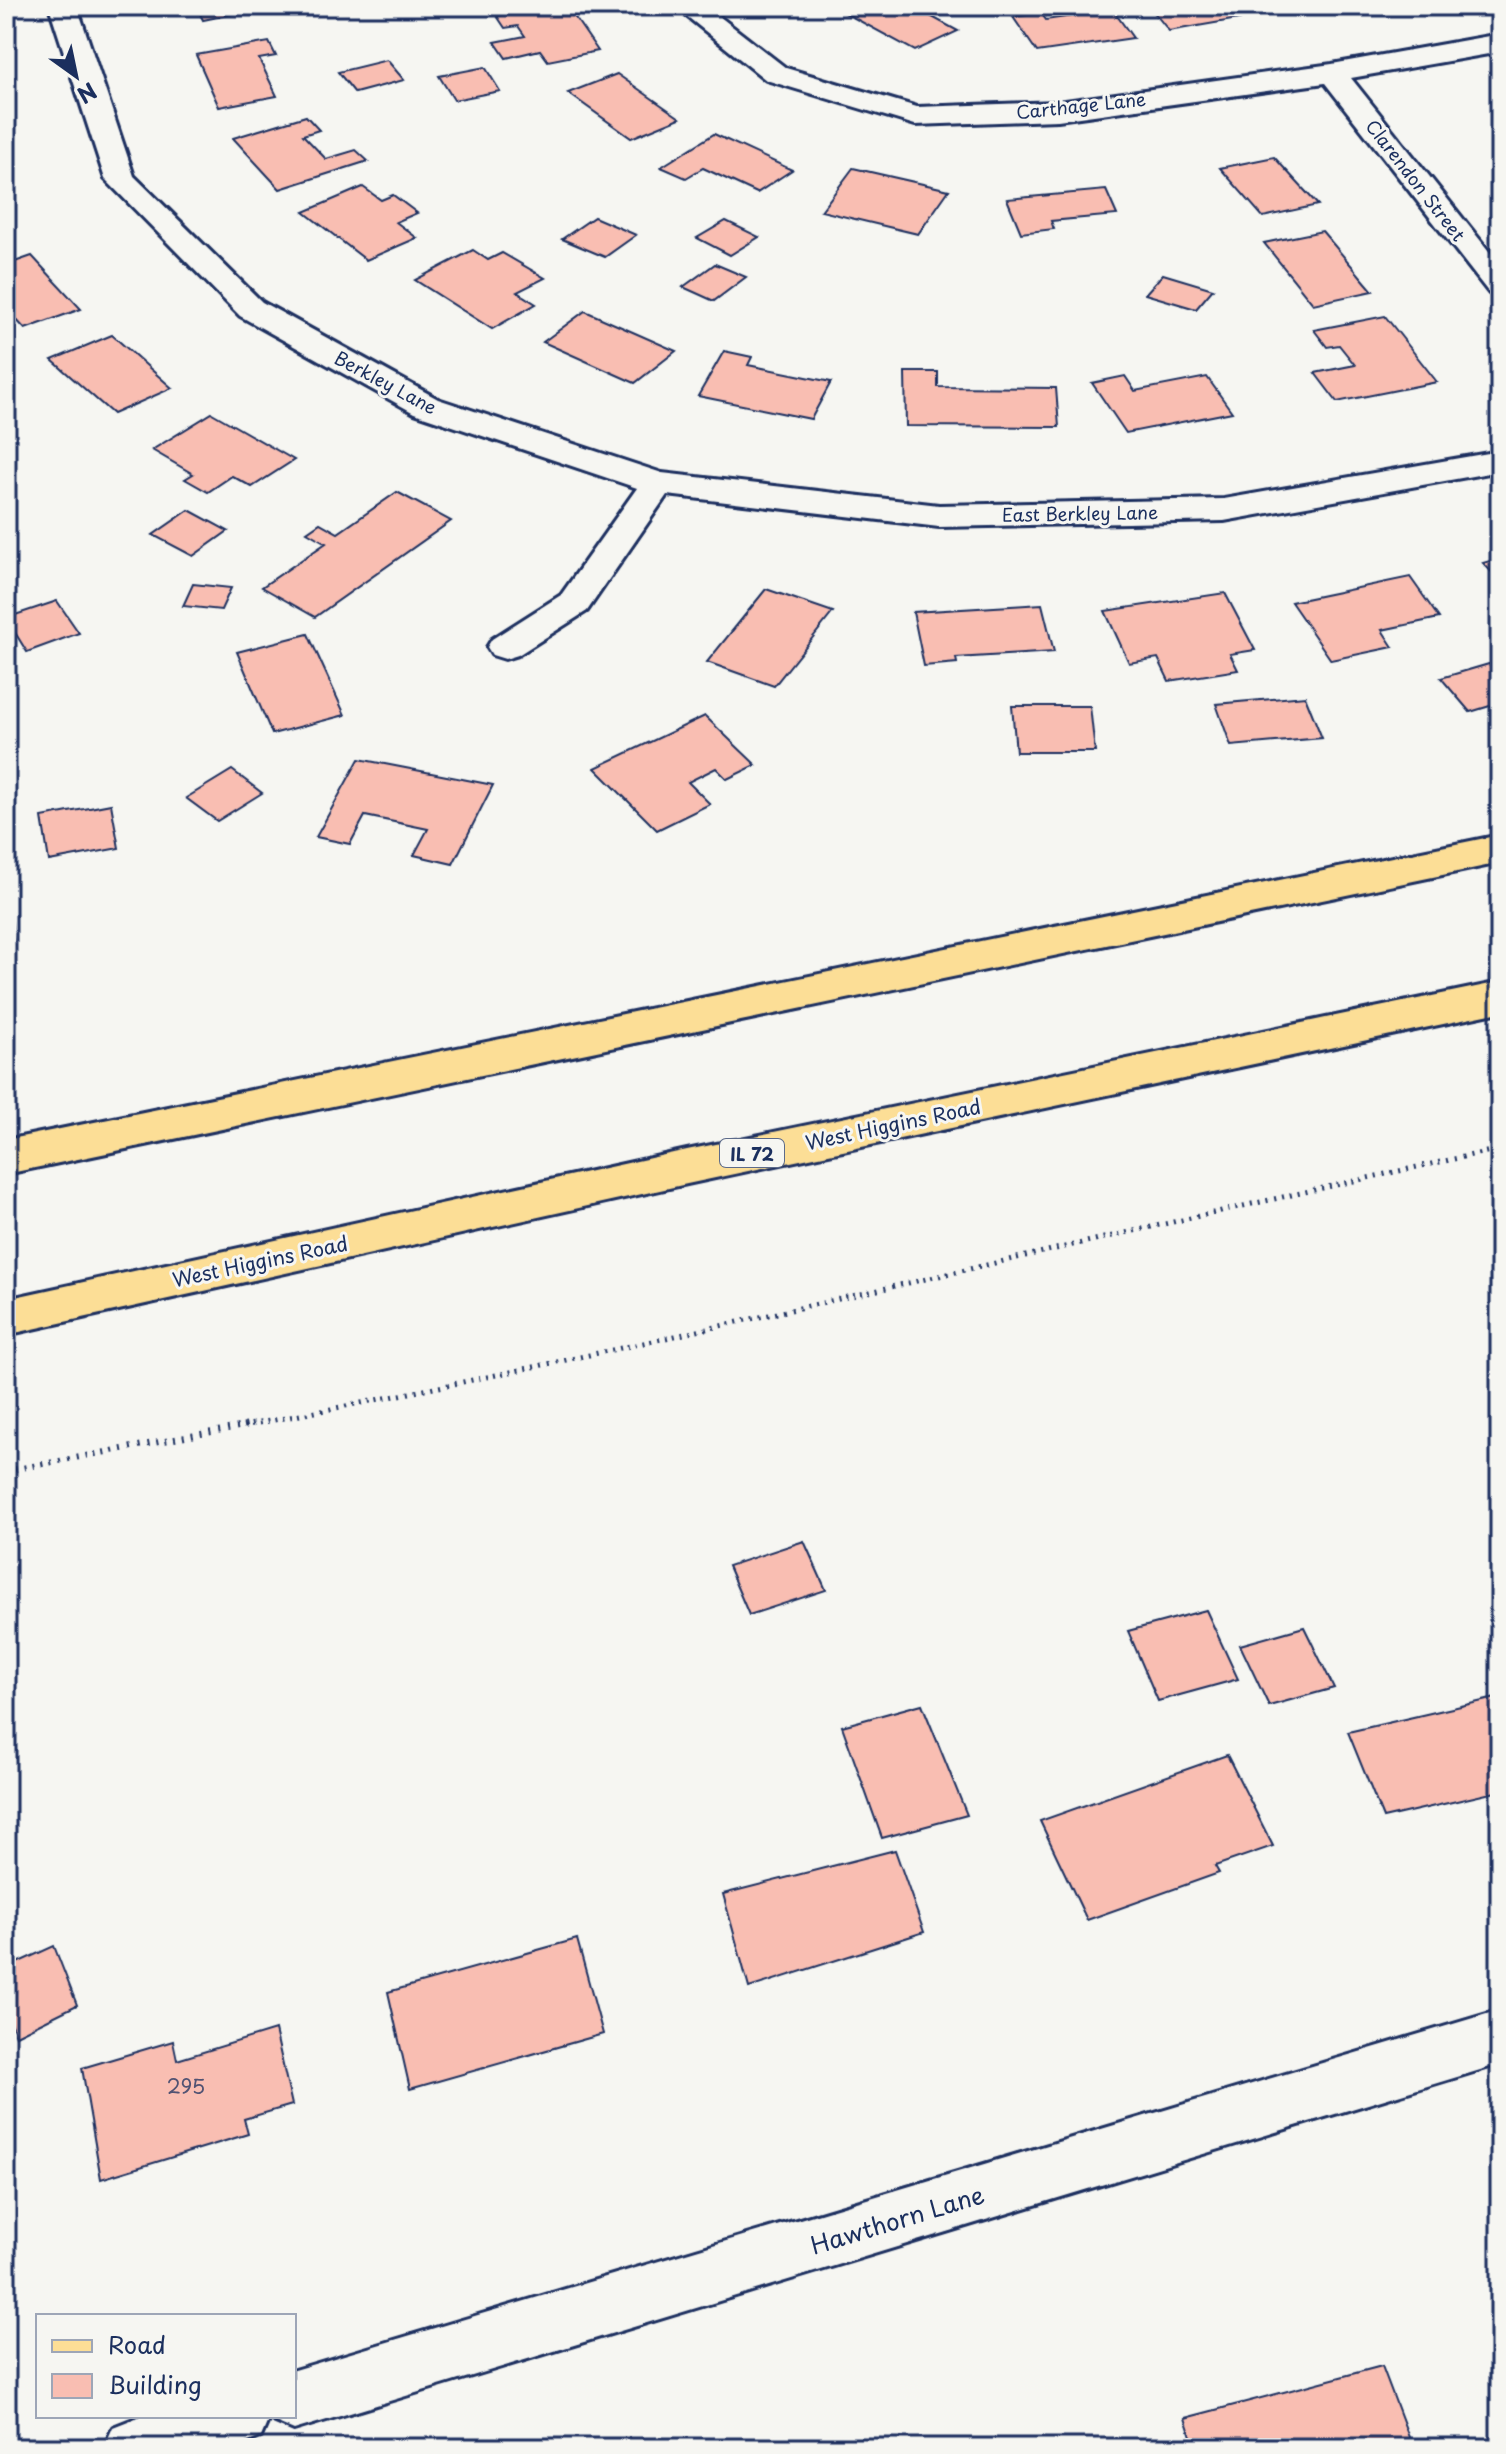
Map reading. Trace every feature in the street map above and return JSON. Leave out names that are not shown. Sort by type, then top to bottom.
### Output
[{"type":"main road","points":[[6,1157],[1500,849]]},
{"type":"main road","name":"West Higgins Road","points":[[6,1317],[687,1167],[1500,997]]},
{"type":"street","name":"Berkley Lane","points":[[63,6],[120,179],[251,309],[426,406],[658,483]]},
{"type":"street","name":"Carthage Lane","points":[[688,6],[776,74],[915,116],[1058,111],[1332,73],[1500,43]]},
{"type":"street","name":"Clarendon Street","points":[[1332,73],[1500,286]]},
{"type":"street","name":"East Berkley Lane","points":[[658,483],[939,516],[1224,510],[1500,461]]},
{"type":"street","points":[[505,647],[574,603],[658,483]]},
{"type":"street","name":"Hawthorn Lane","points":[[296,2399],[1500,2037]]},
{"type":"street","points":[[134,2448],[233,2418]]},
{"type":"path","points":[[6,1471],[454,1386],[1500,1149]]},
{"type":"building","points":[[196,6],[249,6],[252,10],[203,20]]},
{"type":"building","points":[[546,6],[567,6],[598,51],[548,61],[540,50],[506,58],[495,42],[525,36],[518,26],[505,28],[497,16]]},
{"type":"building","points":[[859,6],[912,6],[958,31],[915,51],[845,13]]},
{"type":"building","points":[[1149,6],[1254,6],[1261,15],[1169,31]]},
{"type":"building","points":[[1292,6],[1350,6],[1298,14]]},
{"type":"building","points":[[1113,10],[1133,38],[1037,52],[1013,17],[1041,13],[1046,20]]},
{"type":"building","points":[[269,42],[276,56],[259,59],[277,96],[219,107],[196,55]]},
{"type":"building","points":[[387,60],[404,80],[355,93],[338,72]]},
{"type":"building","points":[[485,67],[500,91],[454,100],[439,76]]},
{"type":"building","points":[[617,74],[680,118],[631,138],[568,93]]},
{"type":"building","points":[[306,116],[319,130],[303,135],[326,159],[356,150],[368,161],[280,189],[233,138]]},
{"type":"building","points":[[714,134],[792,170],[757,193],[703,168],[686,178],[661,167]]},
{"type":"building","points":[[1274,157],[1318,205],[1263,217],[1220,168]]},
{"type":"building","points":[[853,168],[949,190],[918,234],[821,211]]},
{"type":"building","points":[[363,187],[381,200],[393,195],[417,213],[396,222],[417,238],[366,260],[304,212]]},
{"type":"building","points":[[1106,190],[1117,215],[1051,221],[1054,229],[1021,233],[1007,199]]},
{"type":"building","points":[[594,217],[636,235],[605,257],[562,239]]},
{"type":"building","points":[[726,221],[759,237],[730,255],[697,238]]},
{"type":"building","points":[[1322,231],[1373,291],[1313,304],[1264,243]]},
{"type":"building","points":[[473,250],[488,260],[502,253],[545,278],[517,292],[536,304],[492,329],[415,280]]},
{"type":"building","points":[[32,256],[81,309],[25,329],[14,317],[6,320],[6,265]]},
{"type":"building","points":[[715,264],[746,277],[714,301],[683,287]]},
{"type":"building","points":[[1163,274],[1213,289],[1196,309],[1145,294]]},
{"type":"building","points":[[585,311],[676,351],[635,383],[543,342]]},
{"type":"building","points":[[1385,316],[1437,382],[1337,402],[1315,373],[1355,365],[1339,345],[1327,347],[1314,330]]},
{"type":"building","points":[[112,335],[172,388],[113,414],[52,360]]},
{"type":"building","points":[[724,351],[752,357],[748,365],[831,382],[811,419],[698,396]]},
{"type":"building","points":[[905,372],[938,372],[938,387],[1056,388],[1059,427],[906,426]]},
{"type":"building","points":[[1125,376],[1135,391],[1207,377],[1232,412],[1126,433],[1092,383]]},
{"type":"building","points":[[212,413],[294,460],[252,487],[232,476],[208,492],[185,479],[193,474],[152,450]]},
{"type":"building","points":[[397,492],[451,521],[315,617],[262,587],[326,543],[307,532],[320,523],[338,533]]},
{"type":"building","points":[[189,510],[228,531],[193,556],[153,535]]},
{"type":"building","points":[[1500,558],[1500,581],[1483,563]]},
{"type":"building","points":[[1410,577],[1439,618],[1382,630],[1393,647],[1331,660],[1291,602]]},
{"type":"building","points":[[193,584],[231,588],[221,610],[183,606]]},
{"type":"building","points":[[766,589],[833,612],[774,686],[707,662]]},
{"type":"building","points":[[1225,593],[1255,650],[1230,654],[1238,670],[1169,681],[1158,658],[1129,663],[1105,611]]},
{"type":"building","points":[[57,601],[79,633],[27,652],[6,618]]},
{"type":"building","points":[[1042,604],[1054,652],[956,658],[957,663],[924,666],[913,612]]},
{"type":"building","points":[[308,634],[345,715],[272,734],[237,652]]},
{"type":"building","points":[[1489,664],[1500,677],[1500,703],[1470,712],[1441,678]]},
{"type":"building","points":[[1305,696],[1322,738],[1231,746],[1216,704]]},
{"type":"building","points":[[1012,706],[1090,706],[1095,752],[1016,752]]},
{"type":"building","points":[[705,716],[756,765],[727,779],[716,768],[688,782],[710,804],[657,830],[595,768]]},
{"type":"building","points":[[359,759],[493,785],[453,864],[414,855],[428,829],[365,816],[350,844],[316,837]]},
{"type":"building","points":[[232,770],[262,793],[217,821],[186,798]]},
{"type":"building","points":[[111,804],[119,848],[49,861],[42,817]]},
{"type":"building","points":[[6,877],[14,946],[6,948]]},
{"type":"building","points":[[804,1541],[826,1590],[749,1615],[728,1566]]},
{"type":"building","points":[[1206,1610],[1238,1679],[1158,1701],[1128,1631]]},
{"type":"building","points":[[1304,1627],[1334,1688],[1269,1706],[1240,1645]]},
{"type":"building","points":[[1500,1697],[1500,1791],[1383,1818],[1348,1732]]},
{"type":"building","points":[[922,1704],[967,1815],[882,1838],[842,1726]]},
{"type":"building","points":[[1227,1755],[1273,1846],[1215,1866],[1219,1873],[1087,1920],[1040,1821]]},
{"type":"building","points":[[895,1850],[924,1932],[749,1988],[723,1894]]},
{"type":"building","points":[[577,1939],[603,2034],[410,2089],[388,1992]]},
{"type":"building","points":[[54,1946],[77,2005],[16,2035],[6,2009],[6,1968]]},
{"type":"building","points":[[275,2030],[292,2105],[244,2119],[248,2134],[101,2179],[82,2068],[173,2041],[177,2060]]},
{"type":"building","points":[[1382,2366],[1413,2448],[1195,2448],[1185,2418]]}]
